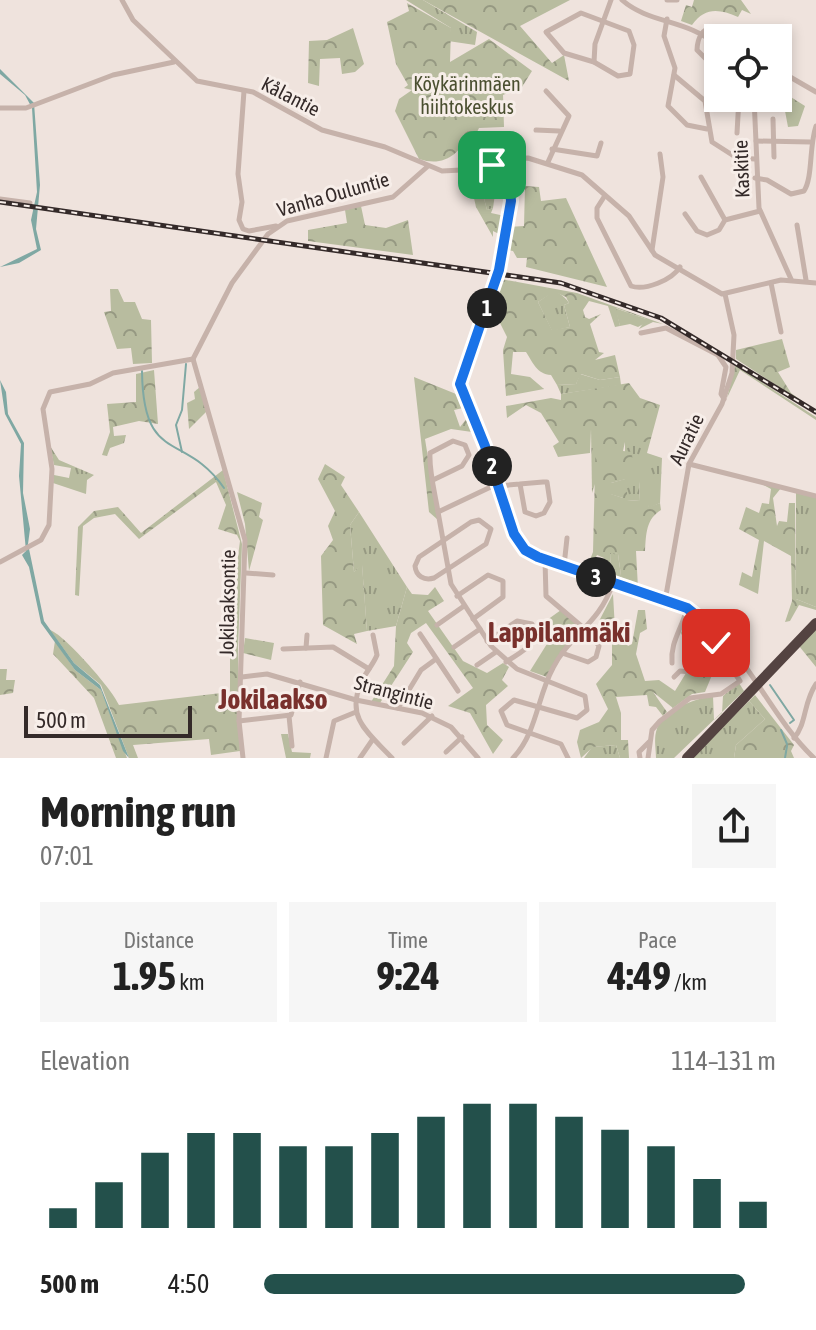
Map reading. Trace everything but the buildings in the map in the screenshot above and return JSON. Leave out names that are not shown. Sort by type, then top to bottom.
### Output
[{"type":"highway","points":[[687,758],[816,623]]},
{"type":"street","name":"Kålantie","points":[[122,0],[133,20],[197,81],[244,91],[273,102],[322,130],[385,147],[427,167]]},
{"type":"street","points":[[594,62],[595,44],[611,0]]},
{"type":"street","points":[[622,0],[638,11],[704,35],[696,48],[704,56]]},
{"type":"street","points":[[667,0],[677,0]]},
{"type":"street","points":[[581,13],[604,19],[631,34],[633,65],[630,74],[621,77],[594,62],[562,52],[546,32],[581,13]]},
{"type":"street","points":[[667,19],[664,36],[674,64],[667,100],[670,111],[691,127],[707,129]]},
{"type":"street","points":[[0,108],[26,108],[113,75],[175,62]]},
{"type":"street","points":[[674,75],[705,101],[707,129],[712,142],[729,153],[755,159]]},
{"type":"street","points":[[792,78],[816,92]]},
{"type":"street","points":[[244,91],[238,174],[242,202],[239,220],[243,229],[249,231],[276,226]]},
{"type":"street","points":[[546,91],[569,116],[559,131],[548,162]]},
{"type":"street","points":[[737,133],[738,112]]},
{"type":"street","name":"Kaskitie","points":[[755,112],[755,178],[760,211],[791,279]]},
{"type":"street","points":[[773,119],[774,157]]},
{"type":"street","points":[[755,178],[767,180],[791,194],[802,193],[808,182],[810,142],[816,126]]},
{"type":"street","points":[[536,130],[559,131]]},
{"type":"street","points":[[481,136],[492,165]]},
{"type":"street","points":[[756,141],[810,142]]},
{"type":"street","points":[[552,149],[597,156],[601,143]]},
{"type":"street","points":[[652,250],[663,177],[660,154]]},
{"type":"street","points":[[427,167],[450,171],[492,165],[507,159],[528,158],[548,162],[589,179],[604,197],[629,216],[652,250],[725,294],[791,279],[816,283]]},
{"type":"street","points":[[507,159],[511,201],[499,270],[460,384],[516,538],[529,553],[545,560],[687,608],[723,637],[762,695],[812,757]]},
{"type":"street","name":"Vanha Ouluntie","points":[[193,359],[232,283],[276,226],[393,197],[427,167]]},
{"type":"street","points":[[701,177],[725,220]]},
{"type":"street","points":[[604,197],[596,210],[597,218],[631,286],[640,288],[670,279],[680,267]]},
{"type":"street","points":[[0,199],[30,203]]},
{"type":"street","points":[[685,214],[704,235],[715,233],[725,220],[760,211]]},
{"type":"street","points":[[797,225],[806,280]]},
{"type":"street","points":[[771,283],[781,332]]},
{"type":"street","name":"Auratie","points":[[665,601],[689,464],[724,399],[734,352],[725,294]]},
{"type":"street","points":[[641,333],[666,328],[723,359],[726,370],[721,394],[724,399]]},
{"type":"street","points":[[0,562],[44,537],[49,525],[52,469],[43,409],[47,395],[57,389],[90,384],[113,373],[193,359]]},
{"type":"street","name":"Jokilaaksontie","points":[[193,359],[244,531],[246,573],[239,721],[243,758]]},
{"type":"street","points":[[433,480],[464,465],[469,455],[465,445],[453,441],[430,453],[433,480],[447,570],[457,596],[487,641],[506,662],[583,694],[588,702],[587,710],[575,719],[514,700],[501,711],[507,725],[561,744],[568,758]]},
{"type":"street","points":[[689,464],[816,496]]},
{"type":"street","points":[[438,512],[498,485],[547,482],[549,505],[536,516],[523,508],[520,484]]},
{"type":"street","points":[[475,520],[485,522],[491,529],[486,544],[447,570],[427,580],[419,576],[415,568],[419,557],[443,541],[475,520]]},
{"type":"street","points":[[564,566],[567,538]]},
{"type":"street","points":[[545,560],[546,596],[586,630],[599,646],[594,660],[582,662],[562,653]]},
{"type":"street","points":[[246,573],[273,575]]},
{"type":"street","points":[[457,596],[486,576],[497,576],[503,581],[506,591],[502,598],[473,619]]},
{"type":"street","points":[[516,757],[530,733],[548,681],[562,653],[586,630],[605,605],[613,583]]},
{"type":"street","points":[[437,625],[464,606]]},
{"type":"street","points":[[672,663],[671,646],[687,608]]},
{"type":"street","points":[[487,641],[517,621],[532,624],[536,633],[534,641],[506,662]]},
{"type":"street","points":[[454,647],[480,629]]},
{"type":"street","points":[[420,634],[458,691]]},
{"type":"street","points":[[306,648],[307,635]]},
{"type":"street","points":[[373,635],[377,655],[356,700],[356,712],[359,725],[392,758]]},
{"type":"street","points":[[648,758],[656,725],[690,698],[721,694],[740,681],[716,645],[723,637]]},
{"type":"street","points":[[283,649],[333,647],[369,669]]},
{"type":"street","points":[[477,665],[496,652]]},
{"type":"street","points":[[398,708],[421,670],[436,659]]},
{"type":"street","points":[[674,677],[680,671],[716,674],[729,666]]},
{"type":"street","name":"Strangintie","points":[[242,677],[267,674],[356,700],[432,716],[462,737],[478,758]]},
{"type":"street","points":[[292,746],[289,716],[300,682]]},
{"type":"street","points":[[794,738],[802,727],[806,701],[816,684]]},
{"type":"street","points":[[326,758],[334,721],[356,712]]},
{"type":"street","points":[[239,721],[289,716]]},
{"type":"street","points":[[404,743],[432,716]]},
{"type":"street","points":[[446,752],[462,737]]},
{"type":"street","points":[[360,758],[373,739]]},
{"type":"street","points":[[640,758],[639,752],[650,741]]},
{"type":"green space","points":[[406,0],[423,0],[477,32],[475,45],[448,41],[451,28]]},
{"type":"green space","points":[[423,0],[570,0],[520,26],[552,63],[564,55],[569,81]]},
{"type":"green space","points":[[694,0],[741,0],[751,14],[742,10],[738,17],[725,12],[707,12],[692,25],[681,21],[686,5],[692,7]]},
{"type":"green space","name":"Köykärinmäen hiihtokeskus","points":[[407,3],[451,28],[450,62],[489,39],[532,71],[522,87],[503,95],[504,127],[479,128],[476,134],[468,135],[455,153],[443,160],[419,159],[395,111],[399,99],[412,90],[404,88],[408,85],[396,64],[387,22],[409,11]]},
{"type":"green space","points":[[353,28],[364,64],[355,72],[342,74],[340,58],[320,59],[319,86],[308,83],[309,41],[327,40]]},
{"type":"green space","points":[[792,98],[805,106],[798,126],[788,127],[785,112],[792,112]]},
{"type":"green space","points":[[505,161],[508,176],[480,183],[487,210],[493,208],[491,213],[505,216],[503,236],[493,231],[493,237],[476,207],[468,172]]},
{"type":"green space","points":[[497,180],[493,208],[487,210],[480,183]]},
{"type":"green space","points":[[525,186],[539,187],[541,201],[566,198],[607,287],[526,267],[527,258],[517,258],[513,251],[506,250],[508,227],[524,226]]},
{"type":"green space","points":[[361,206],[365,225],[386,228],[408,220],[413,255],[308,241],[308,230],[347,223],[345,210]]},
{"type":"green space","points":[[501,279],[577,293],[663,324],[653,322],[639,329],[646,319],[616,308],[620,326],[615,327],[608,306],[589,301],[583,310],[585,317],[589,319],[601,314],[590,324],[599,352],[604,353],[595,360],[615,355],[620,377],[600,380],[581,374],[576,384],[557,385],[551,375],[542,373],[536,367],[526,352],[513,352],[511,374],[530,377],[544,389],[506,396],[503,350],[507,337],[491,305]],"holes":[[[546,288],[566,297],[569,303],[564,305],[570,327],[552,330],[538,302],[549,295]]]},
{"type":"green space","points":[[545,288],[552,289],[569,303],[564,305],[570,327],[552,331],[538,302],[548,295]]},
{"type":"green space","points":[[110,289],[118,289],[124,302],[135,302],[142,319],[151,320],[152,363],[133,364],[131,348],[117,349],[104,312],[111,311]]},
{"type":"green space","points":[[615,308],[647,322],[638,327],[630,324],[620,326]]},
{"type":"green space","points":[[782,339],[790,367],[778,372],[791,393],[816,411],[736,359],[736,350]]},
{"type":"green space","points":[[735,365],[816,417],[816,420],[740,370],[727,398]]},
{"type":"green space","points":[[154,370],[158,424],[139,421],[113,427],[114,436],[126,435],[124,443],[110,448],[107,456],[102,455],[110,432],[107,404],[136,402],[136,374]]},
{"type":"green space","points":[[580,374],[600,380],[620,377],[621,385],[561,394],[557,385],[576,384]]},
{"type":"green space","points":[[414,377],[461,396],[463,408],[454,410],[460,427],[468,417],[473,419],[491,474],[472,432],[451,429],[425,439],[438,520],[429,512]]},
{"type":"green space","points":[[629,383],[640,398],[660,405],[650,442],[625,442],[623,451],[632,452],[633,472],[627,473],[626,479],[611,483],[611,494],[623,498],[623,486],[627,486],[627,500],[640,501],[639,480],[643,480],[649,507],[660,503],[661,510],[652,518],[648,528],[645,551],[636,551],[638,588],[622,583],[618,554],[610,553],[611,580],[605,578],[604,558],[597,555],[589,571],[586,570],[593,552],[596,430],[591,429],[590,453],[558,457],[553,446],[559,442],[541,413],[526,405],[507,418],[506,406],[551,398],[561,400],[561,394]]},
{"type":"green space","points":[[200,387],[207,411],[189,429],[187,403],[195,399],[194,392]]},
{"type":"green space","points":[[591,429],[596,429],[596,481],[592,493]]},
{"type":"green space","points":[[625,441],[650,442],[647,453],[662,458],[660,503],[649,508],[639,481],[640,501],[627,500],[627,486],[623,498],[610,494],[611,483],[625,479]]},
{"type":"green space","points":[[50,446],[59,460],[94,475],[87,480],[86,494],[53,483],[54,475],[69,478],[71,468],[54,465]]},
{"type":"green space","points":[[325,464],[345,477],[341,485],[359,512],[350,525],[354,572],[362,564],[367,631],[354,634],[357,644],[323,625],[321,556],[333,540],[328,526],[335,511],[318,479]]},
{"type":"green space","points":[[223,470],[242,544],[238,648],[240,751],[211,755],[209,739],[133,745],[138,758],[129,758],[101,685],[74,663],[50,630],[86,662],[119,705],[230,692],[230,617],[240,541],[237,535],[218,529],[226,505],[216,482],[139,539],[115,514],[94,518],[83,526],[79,596],[75,595],[78,527],[94,511],[118,507],[141,533]]},
{"type":"green space","points":[[758,482],[781,488],[773,498],[777,526],[779,521],[787,522],[789,503],[795,503],[796,599],[816,607],[816,610],[799,605],[790,621],[785,622],[792,601],[791,556],[764,541],[758,594],[739,585],[742,572],[752,577],[759,540],[739,529],[746,507],[759,513],[762,503],[769,504],[771,489]]},
{"type":"green space","points":[[237,492],[262,503],[259,517],[263,520],[249,571],[245,524]]},
{"type":"green space","points":[[796,492],[816,498],[816,607],[796,599]]},
{"type":"green space","points":[[359,512],[407,587],[396,626],[367,631],[362,565],[354,572],[350,525]]},
{"type":"green space","points":[[610,552],[618,554],[622,583],[611,580]]},
{"type":"green space","points":[[407,587],[412,594],[428,595],[435,587],[444,601],[428,611],[463,661],[487,673],[503,663],[509,667],[502,680],[508,686],[486,705],[487,725],[503,740],[493,754],[470,713],[448,706],[473,688],[426,623],[411,633],[407,643],[413,652],[380,703],[371,702],[394,666],[396,626]]},
{"type":"green space","points":[[613,594],[615,629],[628,646],[632,644],[638,610],[645,610],[647,629],[640,633],[636,654],[645,681],[659,680],[675,691],[686,673],[693,671],[696,666],[681,633],[683,628],[689,635],[693,655],[700,657],[702,651],[716,652],[726,665],[712,675],[705,692],[692,694],[673,708],[653,692],[667,712],[663,716],[656,707],[649,706],[647,695],[616,697],[621,713],[621,740],[628,740],[629,758],[620,758],[616,745],[593,747],[581,758],[577,742],[580,730],[599,722],[608,709],[596,684],[612,665],[612,637],[598,623]]},
{"type":"green space","points":[[561,610],[583,629],[561,653],[547,677],[530,671],[550,639],[547,620]]},
{"type":"green space","points":[[687,612],[716,652],[702,651],[701,657],[693,655],[689,635],[683,628]]},
{"type":"green space","points":[[692,615],[719,638],[709,637],[712,647]]},
{"type":"green space","points":[[816,627],[816,667],[799,646]]},
{"type":"green space","points":[[245,638],[274,643],[271,660],[243,653]]},
{"type":"green space","points":[[55,641],[75,670],[101,690],[127,758],[116,758],[94,698],[53,654]]},
{"type":"green space","points":[[0,669],[7,669],[6,680],[15,680],[13,693],[0,695]]},
{"type":"green space","points":[[739,683],[744,691],[722,712],[723,696]]},
{"type":"green space","points":[[755,695],[794,745],[791,751],[794,758],[734,758],[736,745],[765,719],[749,701]]},
{"type":"green space","points":[[713,696],[714,720],[674,758],[656,758],[656,732],[671,712]]},
{"type":"green space","points":[[749,701],[765,719],[736,745],[734,758],[690,758]]},
{"type":"green space","points":[[281,734],[288,734],[292,752],[311,753],[310,758],[286,758]]},
{"type":"green space","points":[[616,745],[620,758],[584,758],[592,747]]},
{"type":"water","points":[[0,69],[34,103],[40,185],[36,229],[41,250],[19,263],[0,267],[37,249],[31,220],[37,192],[32,108],[25,95],[0,74]]},
{"type":"water","points":[[0,380],[6,392],[8,414],[24,443],[23,493],[30,529],[28,544],[44,621],[74,663],[100,685],[129,758],[123,751],[101,690],[75,670],[41,623],[29,567],[22,555],[26,551],[19,476],[21,444],[5,414]]},
{"type":"waterway","points":[[182,452],[176,425],[182,410],[186,364]]},
{"type":"waterway","points":[[142,371],[144,401],[158,435],[195,459],[224,488]]},
{"type":"waterway","points":[[770,685],[794,720],[790,723]]},
{"type":"waterway","points":[[781,730],[787,744]]},
{"type":"waterway","points":[[785,758],[787,746]]},
{"type":"railway","points":[[0,202],[561,283],[661,318],[816,412]]},
{"type":"district","name":"Lappilanmäki","points":[[559,632]]},
{"type":"district","name":"Jokilaakso","points":[[273,699]]},
{"type":"route","points":[[492,165],[507,159],[511,201],[496,285],[460,384],[479,428],[514,534],[525,550],[538,557],[687,608],[707,621],[723,637],[716,643]]}]
